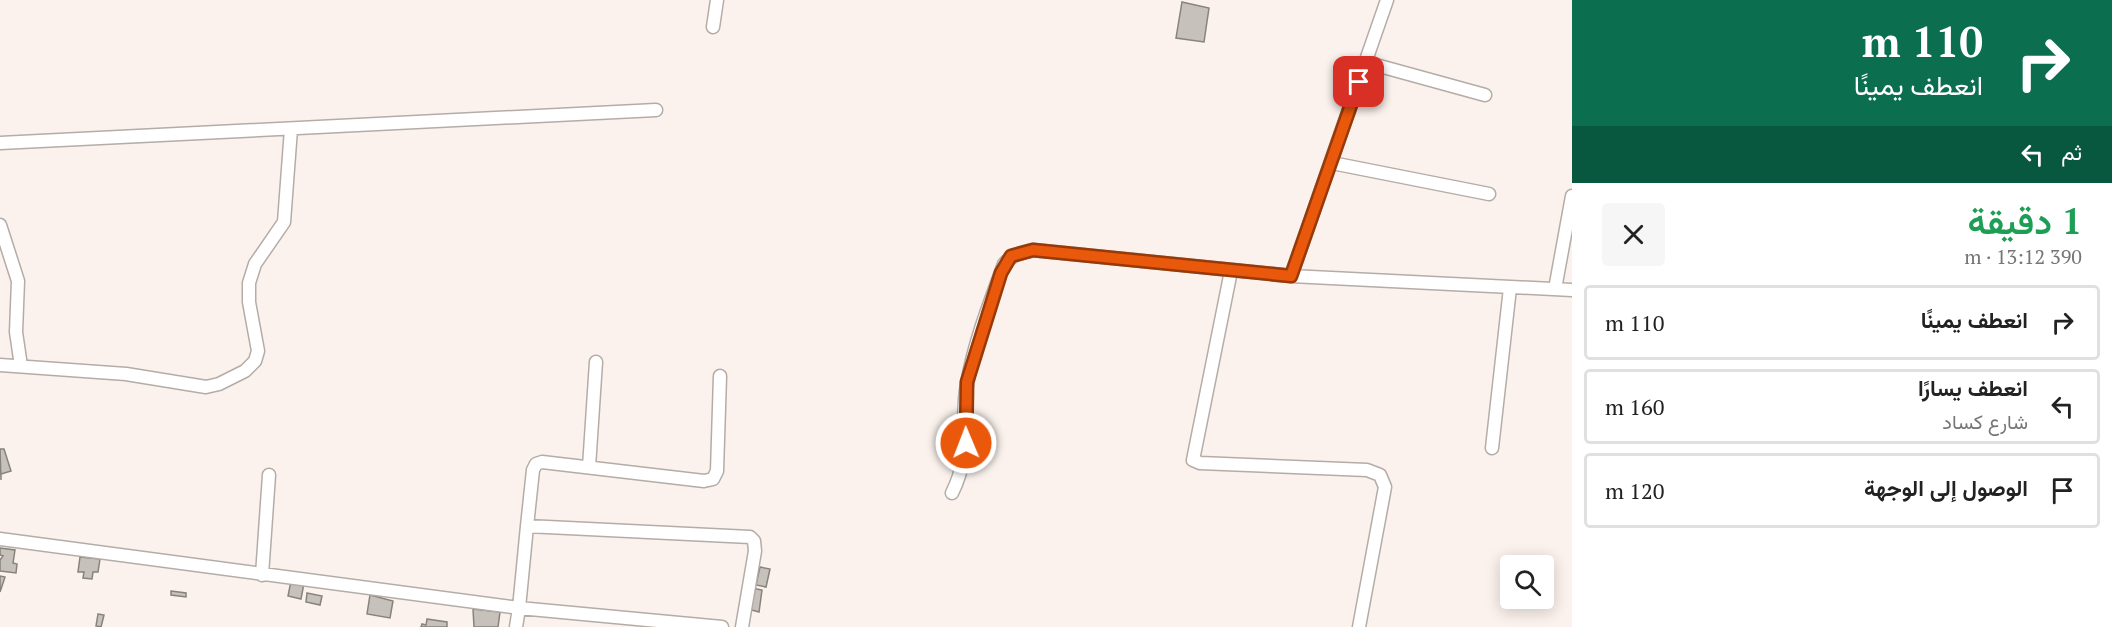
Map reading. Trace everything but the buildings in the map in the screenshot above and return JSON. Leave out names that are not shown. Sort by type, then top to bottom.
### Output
[{"type":"street","points":[[713,27],[717,0]]},
{"type":"street","points":[[1291,276],[1332,163],[1384,1]]},
{"type":"street","points":[[1365,62],[1485,95]]},
{"type":"street","points":[[0,143],[656,110]]},
{"type":"street","points":[[0,365],[126,374],[206,387],[219,384],[245,371],[255,361],[258,351],[249,302],[249,283],[255,264],[284,222],[291,129]]},
{"type":"street","points":[[1332,163],[1489,194]]},
{"type":"street","points":[[1555,289],[1572,196]]},
{"type":"street","points":[[0,225],[18,282],[16,332],[21,366]]},
{"type":"street","points":[[952,493],[962,473],[967,382],[1001,273],[1011,256],[1033,250],[1291,276],[1572,290]]},
{"type":"street","points":[[1231,271],[1193,460],[1200,463],[1367,470],[1380,475],[1385,487],[1359,627]]},
{"type":"street","points":[[1492,448],[1510,288]]},
{"type":"street","points":[[589,467],[596,362]]},
{"type":"street","points":[[516,627],[533,470],[536,464],[542,462],[704,481],[713,479],[717,471],[720,376]]},
{"type":"street","points":[[262,575],[269,475]]},
{"type":"street","points":[[527,526],[750,537],[754,541],[755,552],[742,627]]},
{"type":"street","points":[[0,539],[519,608],[722,627]]},
{"type":"route","points":[[966,443],[967,382],[975,350],[1004,264],[1011,256],[1033,250],[1291,276],[1359,82]]}]
